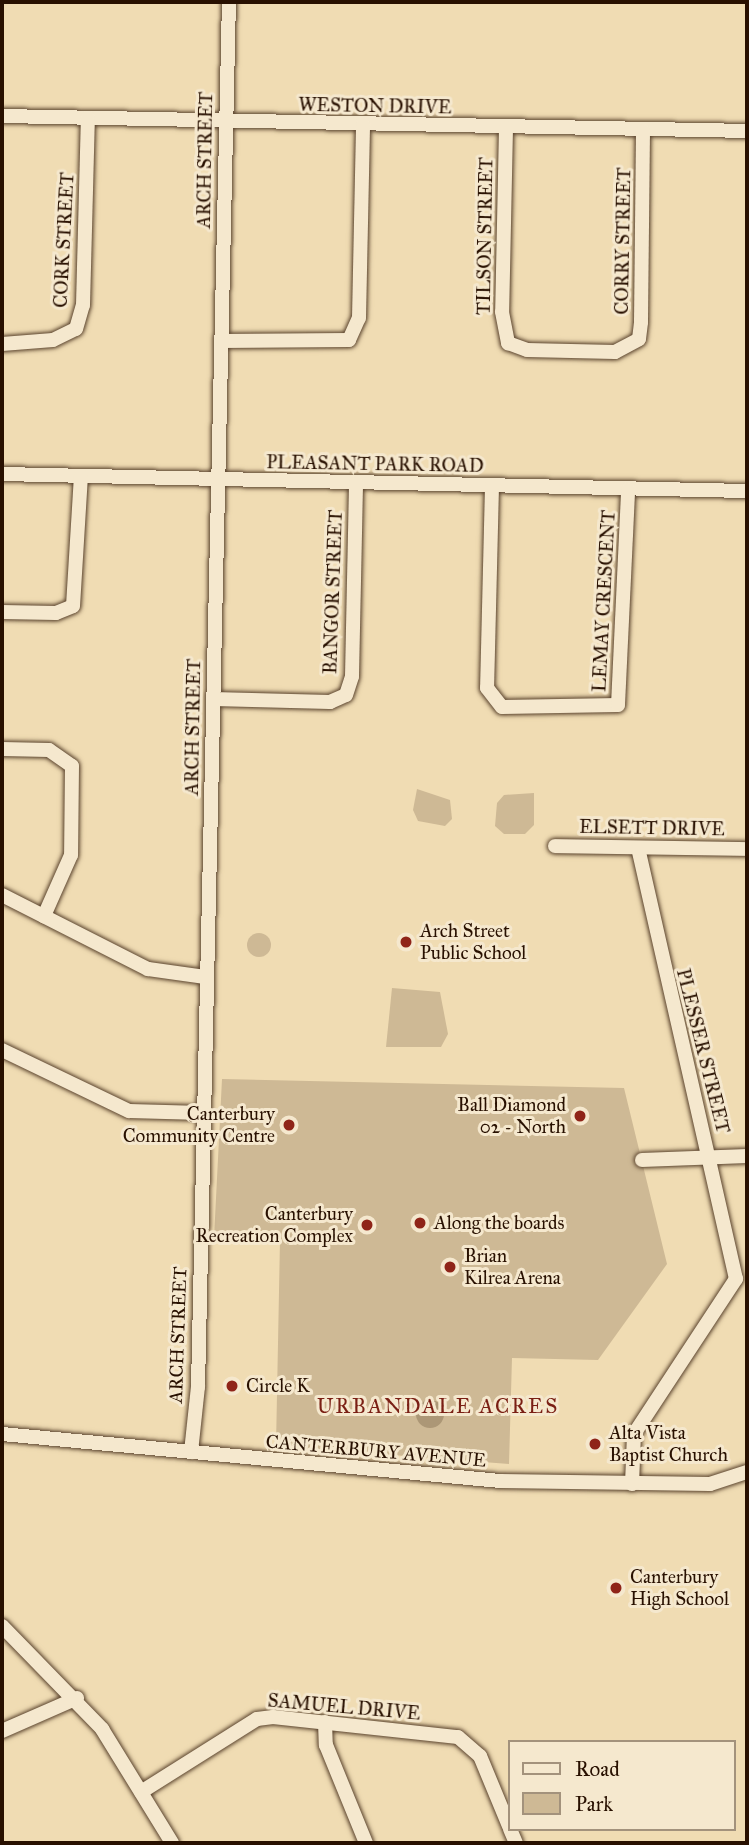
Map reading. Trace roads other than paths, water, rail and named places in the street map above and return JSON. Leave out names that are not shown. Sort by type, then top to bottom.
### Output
[{"type":"street","name":"ARCH STREET","points":[[191,1452],[198,1387],[205,977],[229,2]]},
{"type":"street","name":"WESTON DRIVE","points":[[2,116],[747,131]]},
{"type":"street","name":"CORK STREET","points":[[2,344],[53,340],[76,329],[83,305],[88,118]]},
{"type":"street","points":[[221,341],[349,340],[359,318],[363,124]]},
{"type":"street","name":"TILSON STREET","points":[[506,128],[502,312],[508,343]]},
{"type":"street","name":"CORRY STREET","points":[[508,343],[527,350],[615,352],[639,339],[643,131]]},
{"type":"street","name":"PLEASANT PARK ROAD","points":[[2,474],[747,491]]},
{"type":"street","points":[[2,612],[56,614],[73,606],[81,476]]},
{"type":"street","name":"BANGOR STREET","points":[[213,699],[330,702],[346,695],[352,676],[356,482]]},
{"type":"street","name":"LEMAY CRESCENT","points":[[492,486],[487,688],[502,707],[618,705],[628,489]]},
{"type":"street","points":[[2,749],[49,750],[72,766],[71,855],[44,916]]},
{"type":"street","name":"ELSETT DRIVE","points":[[555,846],[747,849]]},
{"type":"street","name":"PLESSER STREET","points":[[632,1484],[634,1434],[736,1279],[713,1162],[683,1062],[638,848]]},
{"type":"street","points":[[2,895],[148,969],[205,977]]},
{"type":"street","points":[[2,1050],[128,1111],[202,1113]]},
{"type":"street","points":[[642,1160],[713,1162],[747,1156]]},
{"type":"street","name":"CANTERBURY AVENUE","points":[[2,1434],[388,1474],[632,1484],[710,1484],[747,1472]]},
{"type":"street","points":[[2,1626],[77,1698],[172,1843]]},
{"type":"street","points":[[2,1731],[77,1698]]},
{"type":"street","name":"SAMUEL DRIVE","points":[[141,1792],[257,1719],[325,1722],[472,1744],[508,1824]]},
{"type":"street","points":[[325,1722],[326,1745],[366,1843]]},
{"type":"place","name":"Arch Street Public School","points":[[406,942]]},
{"type":"place","name":"Ball Diamond 02 - North","points":[[580,1116]]},
{"type":"place","name":"Canterbury Community Centre","points":[[289,1125]]},
{"type":"place","name":"Along the boards","points":[[420,1223]]},
{"type":"place","name":"Canterbury Recreation Complex","points":[[367,1225]]},
{"type":"place","name":"Brian Kilrea Arena","points":[[450,1267]]},
{"type":"place","name":"Circle K","points":[[232,1386]]},
{"type":"place","name":"Alta Vista Baptist Church","points":[[595,1444]]},
{"type":"place","name":"Canterbury High School","points":[[616,1588]]},
{"type":"district","name":"URBANDALE ACRES","points":[[438,1406]]}]
